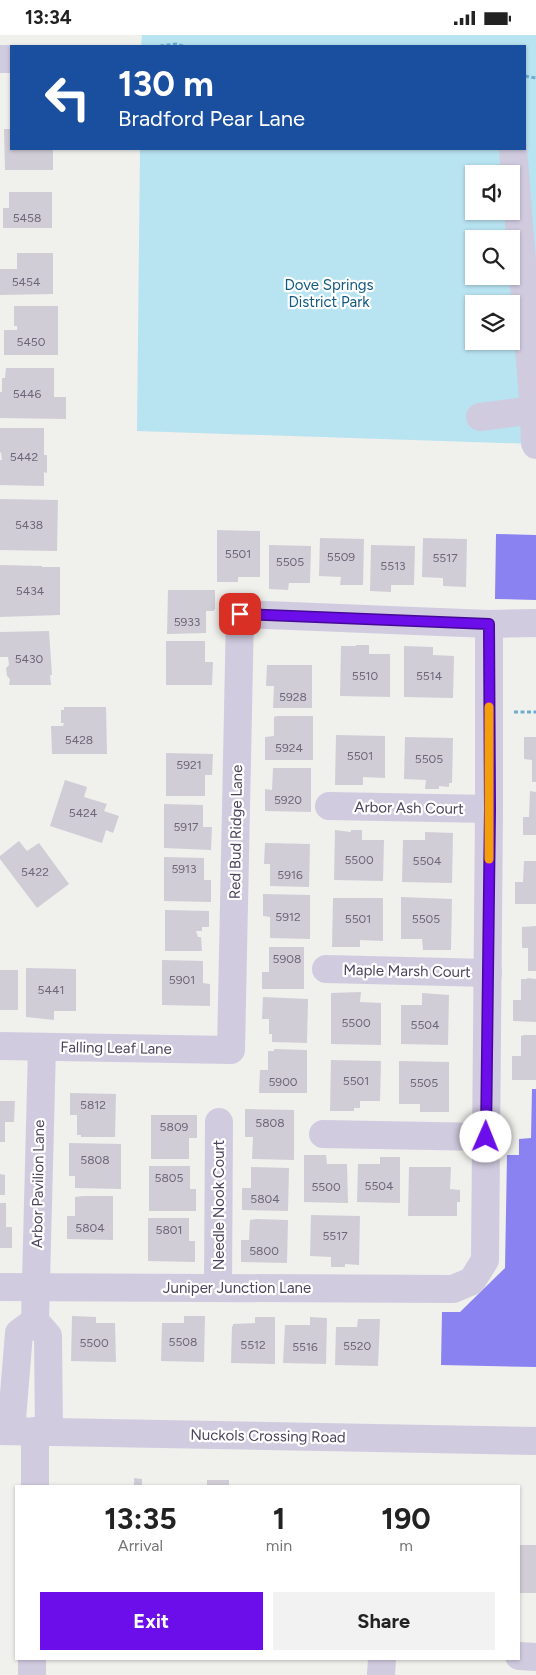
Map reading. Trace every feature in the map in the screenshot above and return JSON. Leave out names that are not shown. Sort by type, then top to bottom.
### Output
[{"type":"street","points":[[513,150],[536,445]]},
{"type":"street","points":[[480,417],[534,410]]},
{"type":"street","name":"Red Bud Ridge Lane","points":[[231,1050],[240,614],[489,624]]},
{"type":"street","points":[[323,1134],[486,1137],[490,809],[489,624],[536,623]]},
{"type":"street","name":"Arbor Ash Court","points":[[329,806],[490,809]]},
{"type":"street","name":"Maple Marsh Court","points":[[326,969],[488,973]]},
{"type":"street","name":"Falling Leaf Lane","points":[[0,1046],[231,1050]]},
{"type":"street","name":"Arbor Pavilion Lane","points":[[35,1321],[42,1047]]},
{"type":"street","name":"Needle Nook Court","points":[[218,1288],[219,1123]]},
{"type":"street","name":"Juniper Junction Lane","points":[[0,1287],[453,1289],[472,1281],[484,1260],[486,1137]]},
{"type":"street","points":[[24,1431],[48,1336],[35,1321],[20,1333],[24,1431],[34,1485]]},
{"type":"street","name":"Nuckols Crossing Road","points":[[24,1431],[536,1441]]},
{"type":"street","points":[[520,1656],[536,1657]]},
{"type":"street","points":[[32,1660],[32,1675]]},
{"type":"street","points":[[381,1675],[382,1660]]},
{"type":"green space","name":"Dove Springs District Park","points":[[142,35],[536,35],[536,444],[137,431],[140,150],[526,150],[526,45],[141,45]]},
{"type":"shaded area","points":[[496,534],[536,535],[536,600],[495,599]]},
{"type":"shaded area","points":[[532,1089],[536,1089],[536,1367],[441,1365],[442,1312],[460,1312],[505,1268],[507,1155],[519,1155],[519,1139],[531,1138]]},
{"type":"building","points":[[4,129],[10,129],[10,150],[53,150],[53,170],[5,170]]},
{"type":"building","points":[[9,192],[52,192],[52,228],[3,228],[3,208],[9,208]]},
{"type":"building","points":[[17,253],[53,253],[53,294],[0,295],[0,269],[17,269]]},
{"type":"building","points":[[14,306],[58,306],[58,355],[4,355],[4,330],[17,330],[17,326],[14,326]]},
{"type":"building","points":[[6,368],[54,368],[54,397],[66,397],[66,419],[0,418],[0,392],[2,392],[2,378],[5,378]]},
{"type":"building","points":[[0,428],[44,428],[44,455],[47,455],[47,473],[44,472],[44,486],[0,485],[0,460],[2,460],[0,453]]},
{"type":"building","points":[[0,499],[58,500],[57,551],[0,550]]},
{"type":"building","points":[[217,530],[260,531],[260,577],[238,577],[238,582],[217,582]]},
{"type":"building","points":[[320,538],[364,539],[363,585],[340,585],[341,577],[319,576]]},
{"type":"building","points":[[423,538],[467,539],[466,587],[443,586],[443,578],[422,577]]},
{"type":"building","points":[[269,545],[311,546],[310,583],[289,583],[288,590],[269,589]]},
{"type":"building","points":[[371,545],[415,546],[414,585],[391,585],[391,592],[370,591]]},
{"type":"building","points":[[0,565],[60,567],[60,615],[0,617]]},
{"type":"building","points":[[168,590],[215,590],[215,609],[213,611],[206,611],[206,633],[167,634]]},
{"type":"building","points":[[49,631],[51,685],[9,685],[10,679],[7,676],[6,668],[9,665],[8,657],[0,657],[0,632]]},
{"type":"building","points":[[166,641],[205,641],[205,662],[213,662],[212,685],[166,685]]},
{"type":"building","points":[[369,645],[369,654],[390,654],[390,697],[340,696],[341,646]]},
{"type":"building","points":[[404,646],[433,647],[433,655],[454,656],[453,698],[404,697]]},
{"type":"building","points":[[267,665],[312,665],[312,708],[273,708],[274,686],[266,686]]},
{"type":"building","points":[[64,707],[106,707],[107,754],[52,754],[51,726],[63,726],[64,723],[61,723],[61,710],[64,710]]},
{"type":"building","points":[[313,716],[313,760],[265,760],[265,737],[274,736],[274,717]]},
{"type":"building","points":[[336,735],[385,736],[385,778],[363,777],[363,785],[335,785]]},
{"type":"building","points":[[405,737],[453,738],[452,783],[449,783],[449,787],[439,786],[439,789],[425,789],[426,780],[404,779]]},
{"type":"building","points":[[524,737],[536,737],[536,782],[532,782],[532,760],[524,759]]},
{"type":"building","points":[[166,753],[213,754],[212,775],[205,775],[205,796],[166,796]]},
{"type":"building","points":[[273,768],[311,768],[311,812],[265,811],[265,789],[272,790]]},
{"type":"building","points":[[65,780],[87,787],[84,797],[107,804],[104,811],[119,816],[113,833],[106,830],[102,843],[50,826]]},
{"type":"building","points":[[530,791],[536,792],[536,835],[523,835],[523,817],[529,817]]},
{"type":"building","points":[[164,804],[203,805],[203,827],[212,827],[211,850],[164,848]]},
{"type":"building","points":[[335,830],[351,832],[351,830],[362,830],[362,840],[384,840],[383,881],[334,880]]},
{"type":"building","points":[[425,832],[453,833],[452,883],[402,882],[403,840],[425,840]]},
{"type":"building","points":[[19,841],[27,851],[39,843],[69,884],[37,908],[0,859],[0,856]]},
{"type":"building","points":[[265,843],[310,844],[309,887],[270,886],[270,864],[264,864]]},
{"type":"building","points":[[164,857],[204,858],[204,880],[211,880],[211,902],[164,901]]},
{"type":"building","points":[[524,861],[536,861],[536,904],[515,904],[515,882],[523,882]]},
{"type":"building","points":[[263,894],[310,895],[310,939],[270,938],[270,917],[263,916]]},
{"type":"building","points":[[401,897],[452,899],[451,950],[423,950],[422,939],[401,939]]},
{"type":"building","points":[[333,898],[383,898],[383,941],[360,940],[360,947],[332,947]]},
{"type":"building","points":[[165,910],[209,911],[209,927],[202,927],[202,931],[196,931],[198,937],[201,937],[202,951],[165,951]]},
{"type":"building","points":[[536,926],[536,971],[528,971],[528,948],[522,948],[522,927]]},
{"type":"building","points":[[269,947],[304,947],[304,989],[262,989],[262,972],[269,972]]},
{"type":"building","points":[[162,960],[203,961],[203,983],[210,984],[210,1006],[162,1005]]},
{"type":"building","points":[[26,968],[76,969],[76,1011],[54,1011],[54,1020],[26,1017]]},
{"type":"building","points":[[0,970],[18,970],[18,1010],[0,1010]]},
{"type":"building","points":[[521,979],[536,979],[536,1022],[513,1021],[513,1000],[521,1000]]},
{"type":"building","points":[[361,992],[360,1002],[381,1003],[381,1045],[331,1044],[331,993]]},
{"type":"building","points":[[422,993],[449,995],[448,1045],[401,1044],[401,1005],[422,1005]]},
{"type":"building","points":[[263,997],[308,999],[307,1043],[272,1042],[272,1034],[269,1034],[269,1019],[262,1019]]},
{"type":"building","points":[[536,1035],[536,1080],[512,1080],[512,1056],[521,1056],[521,1036]]},
{"type":"building","points":[[274,1049],[307,1050],[307,1093],[259,1093],[260,1070],[268,1070],[268,1051],[274,1051]]},
{"type":"building","points":[[331,1060],[381,1061],[380,1101],[360,1101],[360,1108],[354,1108],[354,1111],[330,1111]]},
{"type":"building","points":[[399,1061],[449,1062],[449,1112],[420,1112],[420,1104],[399,1104]]},
{"type":"building","points":[[70,1093],[116,1094],[115,1137],[81,1137],[81,1135],[77,1135],[77,1115],[70,1115]]},
{"type":"building","points":[[0,1101],[15,1101],[14,1122],[5,1122],[5,1142],[0,1142]]},
{"type":"building","points":[[245,1109],[294,1110],[294,1160],[252,1159],[253,1137],[245,1137]]},
{"type":"building","points":[[151,1115],[197,1115],[197,1138],[189,1138],[189,1159],[151,1159]]},
{"type":"building","points":[[69,1143],[121,1144],[121,1189],[75,1188],[75,1176],[69,1176]]},
{"type":"building","points":[[304,1155],[326,1155],[327,1164],[347,1164],[348,1203],[304,1202]]},
{"type":"building","points":[[380,1157],[400,1157],[400,1203],[357,1202],[358,1164],[380,1164]]},
{"type":"building","points":[[149,1166],[190,1166],[190,1189],[196,1189],[196,1211],[149,1211]]},
{"type":"building","points":[[251,1167],[289,1168],[288,1211],[242,1210],[242,1188],[251,1188]]},
{"type":"building","points":[[409,1167],[451,1167],[450,1189],[460,1190],[460,1202],[457,1202],[457,1216],[408,1216]]},
{"type":"building","points":[[0,1174],[5,1175],[5,1195],[0,1195]]},
{"type":"building","points":[[113,1196],[113,1240],[67,1239],[67,1216],[75,1216],[75,1197]]},
{"type":"building","points":[[0,1203],[6,1203],[6,1227],[12,1227],[12,1248],[0,1248]]},
{"type":"building","points":[[311,1215],[360,1216],[359,1265],[345,1264],[345,1267],[331,1267],[331,1257],[310,1256]]},
{"type":"building","points":[[148,1218],[189,1218],[189,1241],[195,1241],[195,1262],[148,1261]]},
{"type":"building","points":[[250,1220],[288,1220],[287,1263],[241,1262],[241,1240],[249,1240]]},
{"type":"building","points":[[72,1316],[96,1317],[96,1323],[115,1323],[116,1362],[71,1361]]},
{"type":"building","points":[[184,1316],[205,1316],[204,1362],[161,1361],[162,1323],[184,1323]]},
{"type":"building","points":[[255,1317],[275,1317],[275,1364],[231,1363],[233,1324],[255,1323]]},
{"type":"building","points":[[310,1317],[327,1318],[326,1364],[283,1363],[285,1325],[310,1325]]},
{"type":"building","points":[[358,1319],[380,1319],[378,1366],[335,1365],[336,1327],[357,1327]]},
{"type":"building","points":[[134,1478],[142,1479],[142,1485],[134,1485]]},
{"type":"building","points":[[207,1480],[229,1480],[229,1485],[207,1485]]},
{"type":"building","points":[[520,1545],[536,1545],[536,1593],[520,1593]]},
{"type":"slow traffic","points":[[489,707],[489,859]]},
{"type":"route","points":[[240,614],[489,624],[490,809],[486,1137]]}]
